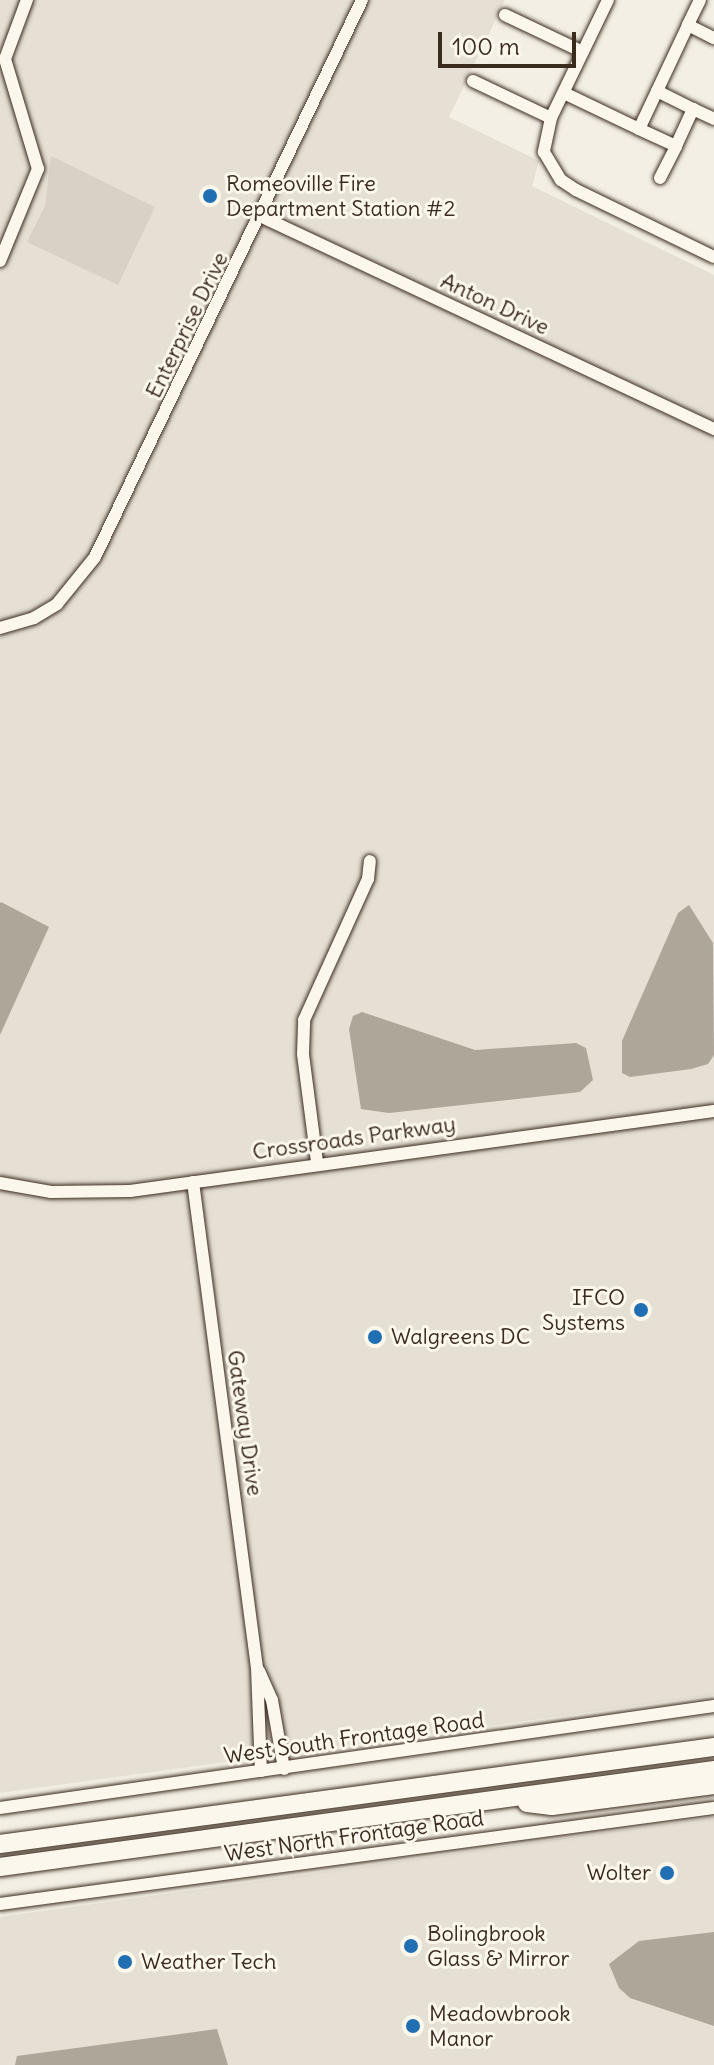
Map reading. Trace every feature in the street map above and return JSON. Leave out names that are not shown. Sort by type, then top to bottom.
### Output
[{"type":"highway","points":[[680,1751],[714,1740]]},
{"type":"highway","points":[[0,1844],[714,1747]]},
{"type":"highway","points":[[0,1867],[714,1770]]},
{"type":"highway","points":[[501,1799],[552,1806],[714,1785]]},
{"type":"street","points":[[0,261],[38,169],[5,59],[27,0]]},
{"type":"street","name":"Enterprise Drive","points":[[2,628],[57,604],[95,557],[362,0]]},
{"type":"street","points":[[608,0],[551,118],[544,152],[561,180],[714,257]]},
{"type":"street","points":[[639,129],[700,0]]},
{"type":"street","points":[[505,15],[583,52]]},
{"type":"street","points":[[688,25],[714,38]]},
{"type":"street","points":[[473,81],[551,118]]},
{"type":"street","points":[[657,91],[714,119]]},
{"type":"street","points":[[564,93],[676,146]]},
{"type":"street","points":[[660,178],[693,109]]},
{"type":"street","name":"Anton Drive","points":[[258,215],[714,429]]},
{"type":"street","points":[[317,1162],[303,1054],[304,1020],[368,879],[370,861]]},
{"type":"street","name":"Crossroads Parkway","points":[[0,1183],[87,1194],[714,1111]]},
{"type":"street","name":"Gateway Drive","points":[[193,1182],[257,1668],[261,1771]]},
{"type":"street","name":"Gateway Drive","points":[[257,1668],[272,1700],[284,1769]]},
{"type":"street","name":"West South Frontage Road","points":[[0,1808],[714,1706]]},
{"type":"street","name":"West North Frontage Road","points":[[0,1904],[714,1808]]},
{"type":"shaded area","points":[[0,0],[505,0],[449,117],[539,161],[532,186],[714,275],[714,1695],[0,1793]]},
{"type":"shaded area","points":[[51,156],[155,207],[118,285],[27,242],[45,206]]},
{"type":"shaded area","points":[[0,903],[49,927],[0,1035]]},
{"type":"shaded area","points":[[689,905],[713,943],[714,1055],[708,1064],[691,1069],[630,1077],[622,1073],[622,1041],[678,913]]},
{"type":"shaded area","points":[[362,1012],[475,1050],[576,1043],[586,1048],[593,1080],[580,1092],[389,1113],[361,1109],[349,1029],[353,1016]]},
{"type":"shaded area","points":[[714,1817],[714,2065],[0,2065],[0,1917]]},
{"type":"shaded area","points":[[714,1932],[714,2026],[630,1998],[619,1988],[609,1964],[639,1941]]},
{"type":"shaded area","points":[[217,2029],[228,2065],[15,2065],[17,2056]]},
{"type":"place","name":"Romeoville Fire Department Station #2","points":[[210,196]]},
{"type":"place","name":"IFCO Systems","points":[[641,1310]]},
{"type":"place","name":"Walgreens DC","points":[[375,1337]]},
{"type":"place","name":"Wolter","points":[[667,1873]]},
{"type":"place","name":"Bolingbrook Glass & Mirror","points":[[411,1946]]},
{"type":"place","name":"Weather Tech","points":[[125,1962]]},
{"type":"place","name":"Meadowbrook Manor","points":[[413,2026]]}]
